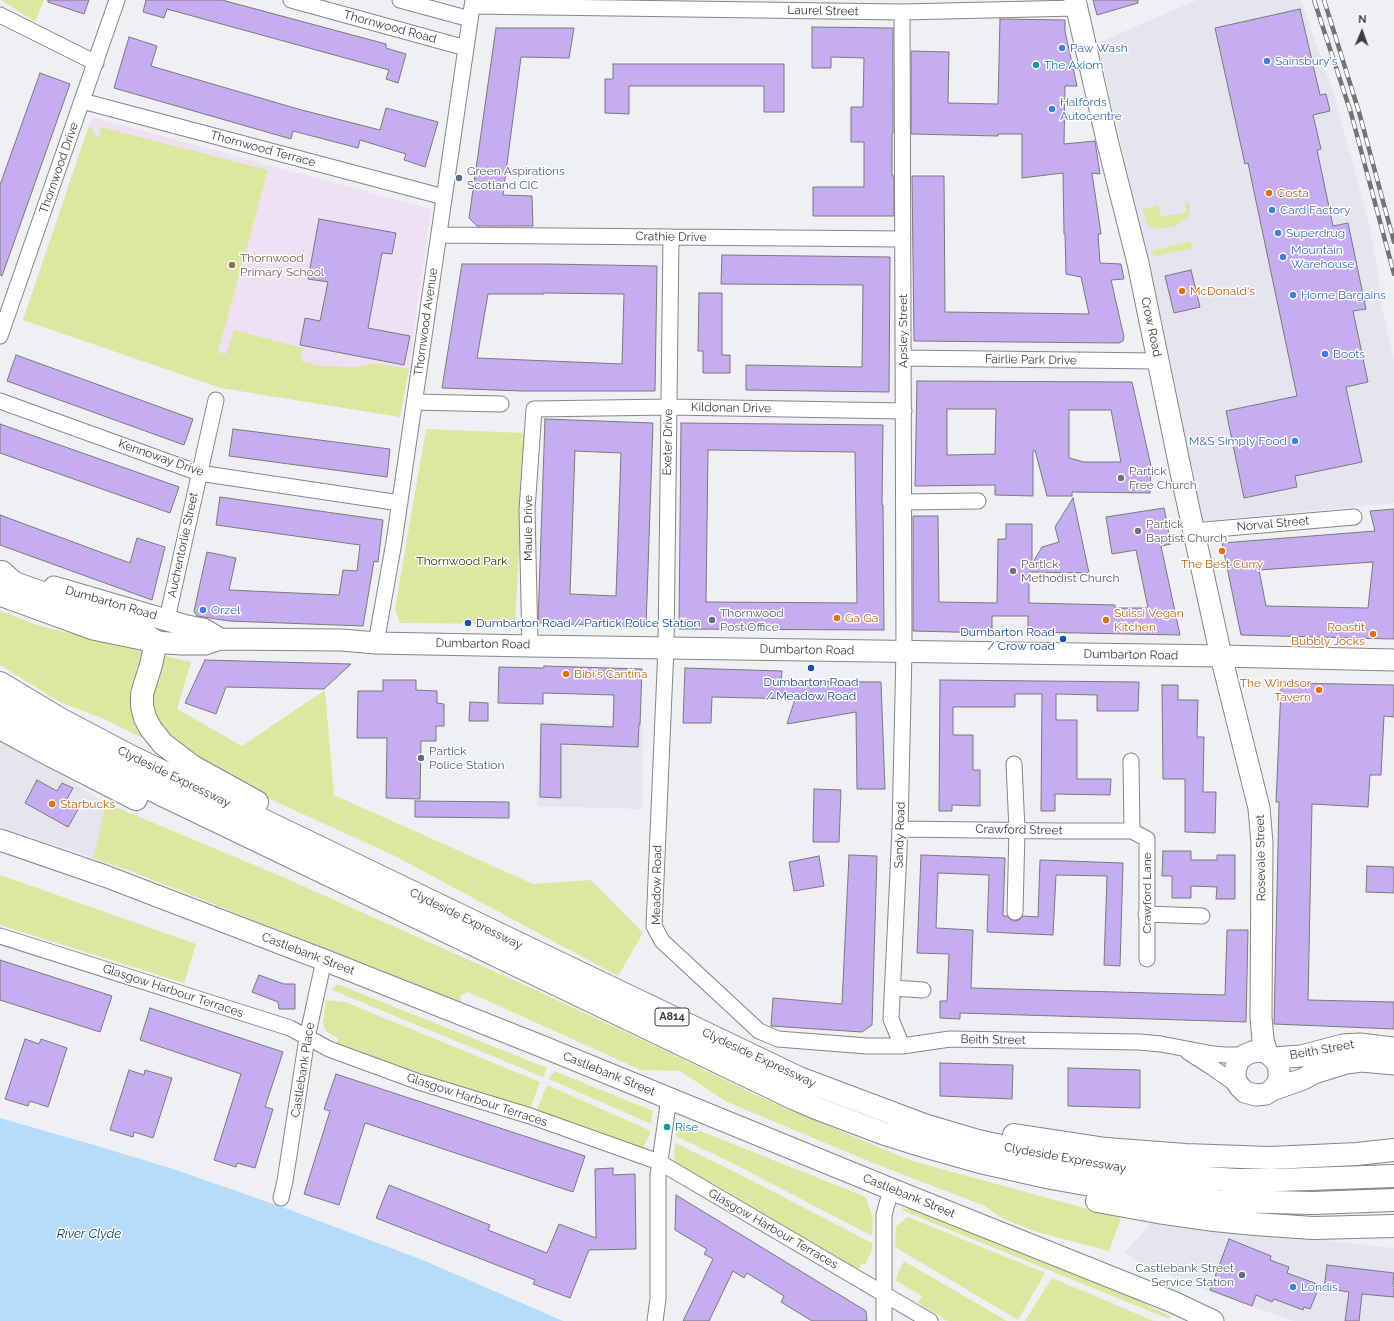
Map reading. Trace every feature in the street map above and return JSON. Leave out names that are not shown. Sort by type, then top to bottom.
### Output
[{"type":"main road","points":[[1,572],[14,583],[126,622],[156,642],[142,694],[142,706],[145,718],[151,729],[163,744],[192,766],[234,790],[453,902],[505,937]]},
{"type":"main road","name":"Clydeside Expressway","points":[[0,683],[60,719],[132,757],[799,1078],[924,1125],[978,1141],[1050,1157],[1111,1167],[1192,1177],[1237,1180],[1314,1180],[1394,1176]]},
{"type":"main road","name":"Clydeside Expressway","points":[[0,707],[100,764],[406,912],[816,1108],[885,1134],[980,1162],[1051,1178],[1114,1189],[1218,1201],[1313,1203],[1394,1200]]},
{"type":"main road","points":[[0,728],[106,785],[347,897],[406,912]]},
{"type":"main road","points":[[816,1108],[840,1126],[875,1142],[952,1168],[1030,1187],[1158,1212],[1214,1220],[1313,1228],[1394,1226]]},
{"type":"main road","points":[[876,1108],[1028,1137],[1106,1149],[1185,1155],[1270,1158],[1357,1154],[1394,1150]]},
{"type":"street","name":"Thornwood Drive","points":[[0,336],[117,0]]},
{"type":"street","name":"Thornwood Road","points":[[291,0],[466,48]]},
{"type":"street","points":[[400,0],[471,9]]},
{"type":"street","name":"Laurel Street","points":[[471,9],[668,5],[902,12],[1076,4]]},
{"type":"street","name":"Crow Road","points":[[1076,4],[1107,140],[1133,242],[1193,531],[1221,656]]},
{"type":"street","name":"Thornwood Avenue","points":[[376,643],[400,503],[471,9]]},
{"type":"street","name":"Apsley Street","points":[[902,12],[904,651]]},
{"type":"street","points":[[0,15],[96,63]]},
{"type":"street","name":"Thornwood Terrace","points":[[82,100],[444,197]]},
{"type":"street","name":"Crathie Drive","points":[[439,235],[903,239]]},
{"type":"street","name":"Exeter Drive","points":[[666,647],[671,237]]},
{"type":"street","name":"Fairlie Park Drive","points":[[903,358],[1158,361]]},
{"type":"street","name":"Auchentorlie Street","points":[[167,620],[216,400]]},
{"type":"street","name":"Kennoway Drive","points":[[0,402],[199,473],[400,503]]},
{"type":"street","points":[[414,402],[501,404]]},
{"type":"street","name":"Kildonan Drive","points":[[534,409],[669,407],[904,411]]},
{"type":"street","name":"Maule Drive","points":[[530,646],[527,510],[534,409]]},
{"type":"street","points":[[904,502],[978,501]]},
{"type":"street","name":"Norval Street","points":[[1193,531],[1354,517]]},
{"type":"street","name":"Dumbarton Road","points":[[1,572],[188,626],[203,628],[220,639]]},
{"type":"street","name":"Dumbarton Road","points":[[0,595],[93,629],[156,642],[205,644],[220,639],[342,640],[376,643],[530,646],[666,647],[1394,660]]},
{"type":"street","name":"Meadow Road","points":[[666,647],[654,926],[662,941],[759,1031],[778,1039],[805,1041]]},
{"type":"street","name":"Sandy Road","points":[[902,1046],[891,1019],[900,829],[904,651]]},
{"type":"street","name":"Rosevale Street","points":[[1221,656],[1259,808],[1262,842],[1261,1017],[1258,1055]]},
{"type":"street","points":[[1131,761],[1134,832]]},
{"type":"street","points":[[1014,764],[1017,830],[1015,912]]},
{"type":"street","name":"Crawford Street","points":[[900,829],[1134,832]]},
{"type":"street","name":"Crawford Lane","points":[[1134,832],[1147,839],[1147,959]]},
{"type":"street","name":"Castlebank Street","points":[[0,840],[105,876],[324,960],[1173,1302],[1213,1321]]},
{"type":"street","points":[[1146,914],[1202,916]]},
{"type":"street","name":"Glasgow Harbour Terraces","points":[[0,936],[290,1028],[328,1049],[419,1082],[530,1116],[660,1162],[930,1321]]},
{"type":"street","name":"Castlebank Place","points":[[281,1198],[285,1181],[307,1038],[324,960]]},
{"type":"street","points":[[893,988],[923,990]]},
{"type":"street","name":"Beith Street","points":[[805,1041],[867,1046],[902,1046],[950,1039],[1139,1042],[1161,1044],[1225,1056],[1301,1056],[1343,1045],[1360,1044],[1394,1048]]},
{"type":"street","name":"Beith Street","points":[[1181,1048],[1213,1068],[1245,1092],[1256,1095],[1266,1094],[1272,1090],[1303,1079],[1314,1073],[1346,1063],[1362,1061],[1394,1064]]},
{"type":"street","points":[[1240,1087],[1236,1081],[1236,1067],[1240,1060],[1258,1055]]},
{"type":"street","name":"Beith Street","points":[[1258,1055],[1278,1064],[1279,1078],[1272,1090]]},
{"type":"street","points":[[655,1321],[658,1299],[658,1175],[669,1098]]},
{"type":"street","points":[[884,1321],[884,1215],[891,1189]]},
{"type":"shaded area","points":[[1197,0],[1301,0],[1334,95],[1369,223],[1376,261],[1381,303],[1394,362],[1394,503],[1203,520],[1180,415],[1168,349],[1098,43]]},
{"type":"shaded area","name":"Thornwood Primary School","points":[[92,117],[431,209],[409,369],[400,417],[221,388],[23,320]]},
{"type":"shaded area","points":[[540,721],[643,726],[642,809],[537,806]]},
{"type":"shaded area","points":[[0,738],[106,803],[93,858],[0,827]]},
{"type":"shaded area","points":[[1150,1221],[1326,1235],[1331,1241],[1394,1248],[1394,1321],[1294,1321],[1213,1293],[1139,1263],[1125,1252],[1147,1228]]},
{"type":"green space","points":[[1,0],[44,0],[35,22]]},
{"type":"green space","name":"Thornwood Primary School","points":[[89,125],[98,139],[101,127],[268,170],[218,352],[226,354],[234,330],[303,348],[301,361],[321,366],[357,367],[374,363],[409,369],[400,417],[221,388],[23,320]]},
{"type":"green space","points":[[1185,201],[1189,203],[1189,215],[1176,226],[1159,229],[1153,228],[1146,223],[1143,209],[1158,205],[1161,217],[1187,212]]},
{"type":"green space","points":[[1190,241],[1192,248],[1153,257],[1152,251]]},
{"type":"green space","name":"Thornwood Park","points":[[426,429],[526,433],[515,624],[400,623],[395,609]]},
{"type":"green space","points":[[0,611],[40,626],[191,662],[177,709],[242,746],[325,690],[334,795],[533,884],[591,880],[643,933],[618,976],[395,856],[228,780],[104,719],[60,702],[0,665]]},
{"type":"green space","points":[[106,803],[285,878],[516,981],[666,1051],[762,1098],[912,1161],[1121,1218],[1109,1251],[1037,1232],[1003,1219],[985,1206],[873,1163],[727,1102],[680,1071],[641,1070],[468,992],[461,995],[460,1003],[136,873],[93,858]]},
{"type":"green space","points":[[0,875],[196,944],[184,983],[0,925]]},
{"type":"green space","points":[[336,985],[340,985],[547,1068],[543,1077],[332,990]]},
{"type":"green space","points":[[326,1000],[345,1002],[540,1082],[530,1109],[336,1046],[338,1038],[327,1032],[324,1028],[323,1023]]},
{"type":"green space","points":[[554,1071],[653,1111],[651,1124],[549,1079]]},
{"type":"green space","points":[[547,1085],[649,1130],[650,1133],[641,1152],[638,1146],[536,1112]]},
{"type":"green space","points":[[675,1121],[866,1197],[873,1219],[872,1236],[736,1165],[676,1136]]},
{"type":"green space","points":[[675,1143],[733,1171],[872,1243],[872,1250],[865,1265],[862,1264],[858,1270],[704,1178],[698,1179],[674,1166]]},
{"type":"green space","points":[[911,1209],[1142,1302],[1170,1316],[1169,1319],[901,1210]]},
{"type":"green space","points":[[908,1217],[1045,1273],[1018,1320],[895,1247],[896,1226]]},
{"type":"green space","points":[[904,1261],[1007,1321],[948,1321],[918,1303],[922,1296],[896,1281],[897,1275]]},
{"type":"green space","points":[[1052,1278],[1154,1321],[1025,1321]]},
{"type":"water","name":"River Clyde","points":[[0,1118],[173,1169],[285,1208],[425,1261],[563,1321],[0,1321]]},
{"type":"building","points":[[48,0],[89,0],[84,14],[48,2]]},
{"type":"building","points":[[146,0],[222,0],[386,44],[386,48],[406,54],[398,83],[386,79],[389,70],[167,9],[164,18],[143,12]]},
{"type":"building","points":[[1093,0],[1138,0],[1138,3],[1097,15]]},
{"type":"building","points":[[1300,9],[1320,95],[1326,94],[1330,111],[1313,115],[1321,149],[1317,150],[1333,226],[1348,223],[1366,309],[1353,311],[1368,382],[1346,387],[1362,462],[1295,476],[1297,487],[1244,498],[1226,411],[1297,396],[1248,163],[1245,164],[1215,28]]},
{"type":"building","points":[[1000,19],[1065,20],[1065,31],[1077,86],[1065,86],[1064,144],[1095,141],[1100,174],[1092,173],[1101,234],[1098,234],[1100,263],[1121,264],[1124,279],[1111,280],[1124,337],[1123,341],[1119,343],[914,341],[912,176],[944,176],[945,312],[1089,314],[1081,277],[1066,274],[1063,173],[1022,178],[1022,134],[998,134],[998,136],[911,134],[911,51],[949,52],[948,103],[998,104]]},
{"type":"building","points":[[812,27],[893,28],[892,176],[894,176],[894,216],[813,216],[813,187],[864,187],[864,142],[851,142],[851,107],[863,107],[864,58],[831,57],[831,68],[812,68]]},
{"type":"building","points":[[496,28],[574,28],[569,58],[521,57],[503,195],[532,196],[533,226],[477,226],[469,218]]},
{"type":"building","points":[[129,37],[157,46],[151,66],[298,109],[380,130],[386,108],[438,122],[425,167],[404,160],[406,154],[360,140],[358,148],[293,131],[291,139],[114,88]]},
{"type":"building","points":[[613,64],[784,64],[784,112],[764,112],[764,86],[629,86],[629,114],[605,113],[605,79],[613,79]]},
{"type":"building","points":[[40,73],[70,84],[2,276],[0,275],[0,185]]},
{"type":"building","points":[[319,219],[396,233],[392,254],[382,253],[368,328],[410,336],[404,365],[300,345],[305,318],[320,321],[328,282],[308,279]]},
{"type":"building","points":[[722,255],[890,257],[889,392],[746,390],[746,365],[862,367],[863,285],[721,284]]},
{"type":"building","points":[[462,264],[657,266],[655,391],[522,391],[442,388]],"holes":[[[488,294],[624,294],[622,364],[477,358]]]},
{"type":"building","name":"McDonald's","points":[[1191,270],[1200,307],[1174,313],[1165,276]]},
{"type":"building","points":[[699,293],[722,293],[722,355],[730,355],[730,373],[703,373],[703,351],[698,351]]},
{"type":"building","points":[[16,355],[193,419],[184,445],[7,381]]},
{"type":"building","points":[[917,381],[1132,382],[1151,466],[1150,493],[1072,492],[1072,496],[1047,496],[1035,450],[1033,451],[1033,496],[995,495],[995,485],[915,486]],"holes":[[[947,409],[996,409],[995,454],[947,455]],[[1069,410],[1111,410],[1121,462],[1084,462],[1069,458]]]},
{"type":"building","points":[[545,419],[653,423],[646,627],[538,623]],"holes":[[[575,451],[621,453],[616,596],[570,594]]]},
{"type":"building","points":[[681,423],[883,425],[882,505],[884,630],[679,629]],"holes":[[[708,450],[855,452],[857,603],[706,602]]]},
{"type":"building","points":[[0,424],[179,487],[170,513],[0,453]]},
{"type":"building","points":[[233,429],[390,449],[387,477],[229,456]]},
{"type":"building","points":[[220,497],[383,520],[378,562],[374,561],[363,626],[229,621],[197,616],[194,611],[207,552],[236,558],[229,590],[339,595],[343,570],[357,571],[360,545],[216,525]]},
{"type":"building","points":[[1073,498],[1089,573],[1029,572],[1029,603],[1115,605],[1115,608],[1148,608],[1136,550],[1112,554],[1106,517],[1164,508],[1171,544],[1161,546],[1180,635],[1028,632],[1028,616],[992,616],[992,633],[913,631],[913,516],[938,516],[939,602],[997,603],[998,539],[1006,539],[1006,524],[1032,524],[1032,564],[1042,547],[1059,542],[1055,527]]},
{"type":"building","points":[[1394,509],[1394,639],[1241,635],[1222,543],[1375,531],[1370,511]],"holes":[[[1373,562],[1368,608],[1266,606],[1259,570]]]},
{"type":"building","points":[[0,515],[130,563],[137,538],[165,547],[152,600],[0,545]]},
{"type":"building","points":[[205,660],[351,664],[324,689],[226,687],[216,714],[185,703]]},
{"type":"building","points":[[544,666],[642,669],[638,747],[561,744],[561,798],[540,797],[541,724],[613,727],[614,695],[543,693],[543,704],[498,703],[499,667],[544,668]]},
{"type":"building","points":[[685,668],[782,671],[781,681],[881,682],[885,789],[857,789],[856,712],[787,724],[795,699],[712,697],[711,723],[683,723]]},
{"type":"building","points":[[383,680],[416,680],[416,690],[437,691],[437,703],[444,704],[444,726],[436,726],[436,741],[421,741],[420,799],[386,798],[387,738],[357,738],[358,691],[383,691]]},
{"type":"building","points":[[940,680],[1139,682],[1138,711],[1097,711],[1097,695],[1056,694],[1056,720],[1077,720],[1077,779],[1111,779],[1110,795],[1055,794],[1055,811],[1041,811],[1042,694],[1015,694],[1015,707],[953,707],[953,735],[973,735],[973,770],[980,770],[980,806],[952,805],[952,811],[939,811]]},
{"type":"building","points":[[1286,683],[1394,685],[1394,717],[1384,716],[1381,775],[1370,775],[1368,807],[1312,804],[1308,1000],[1394,1002],[1394,1029],[1274,1024],[1279,802],[1276,802],[1281,689]]},
{"type":"building","points":[[1162,685],[1178,685],[1178,700],[1198,700],[1197,737],[1204,737],[1203,792],[1216,792],[1215,833],[1185,832],[1185,779],[1163,779]]},
{"type":"building","points":[[470,702],[488,703],[488,721],[469,721]]},
{"type":"building","name":"Starbucks","points":[[37,780],[57,791],[62,783],[73,788],[67,799],[80,806],[68,827],[25,803]]},
{"type":"building","points":[[814,789],[841,790],[839,842],[813,842]]},
{"type":"building","points":[[415,801],[509,802],[509,818],[415,817]]},
{"type":"building","points":[[1163,851],[1191,851],[1191,860],[1217,860],[1217,855],[1235,855],[1235,899],[1216,899],[1217,887],[1191,886],[1191,898],[1172,898],[1172,876],[1162,876]]},
{"type":"building","points":[[849,855],[877,856],[872,1025],[862,1032],[771,1026],[773,998],[842,1004]]},
{"type":"building","points":[[921,855],[1005,858],[1003,916],[1007,916],[1014,921],[1019,920],[1023,916],[1038,917],[1040,860],[1123,863],[1120,966],[1104,965],[1107,876],[1056,875],[1053,935],[987,932],[989,875],[938,873],[936,928],[973,930],[971,988],[1225,995],[1227,930],[1248,930],[1246,1022],[960,1013],[960,1019],[940,1018],[940,1001],[947,1001],[949,954],[917,953]]},
{"type":"building","points":[[819,856],[824,886],[794,891],[789,862]]},
{"type":"building","points":[[1367,866],[1394,867],[1394,893],[1366,892]]},
{"type":"building","points":[[0,960],[112,996],[100,1032],[0,1000]]},
{"type":"building","points":[[259,975],[284,984],[295,984],[295,1009],[279,1009],[278,1002],[252,992]]},
{"type":"building","points":[[150,1008],[283,1052],[265,1107],[273,1109],[255,1168],[237,1163],[236,1167],[214,1160],[241,1074],[140,1040]]},
{"type":"building","points":[[25,1039],[39,1044],[41,1039],[67,1048],[48,1107],[30,1101],[28,1106],[5,1099]]},
{"type":"building","points":[[940,1063],[1013,1065],[1012,1099],[940,1096]]},
{"type":"building","points":[[1068,1068],[1140,1070],[1140,1108],[1068,1106]]},
{"type":"building","points":[[129,1070],[144,1075],[145,1070],[172,1078],[153,1138],[134,1132],[133,1137],[110,1130]]},
{"type":"building","points":[[336,1074],[585,1156],[573,1192],[365,1123],[339,1205],[304,1194],[330,1111],[324,1109]]},
{"type":"building","points":[[613,1168],[613,1175],[635,1174],[636,1249],[589,1250],[570,1298],[533,1284],[535,1280],[376,1218],[389,1185],[490,1225],[488,1230],[547,1253],[559,1224],[596,1238],[595,1169]]},
{"type":"building","points":[[676,1195],[866,1311],[867,1321],[812,1321],[781,1302],[784,1296],[747,1273],[744,1278],[733,1271],[709,1321],[683,1321],[713,1259],[704,1254],[707,1249],[675,1230]]},
{"type":"building","points":[[1229,1239],[1271,1256],[1270,1260],[1289,1267],[1287,1273],[1320,1285],[1310,1309],[1304,1307],[1303,1310],[1274,1299],[1272,1302],[1256,1295],[1252,1306],[1210,1290]]},
{"type":"building","points":[[1327,1265],[1394,1273],[1394,1297],[1362,1294],[1359,1321],[1345,1321],[1349,1292],[1324,1288]]},
{"type":"railway","points":[[1314,0],[1351,113],[1394,274]]},
{"type":"railway","points":[[1324,0],[1359,112],[1394,242]]},
{"type":"place","name":"Paw Wash","points":[[1062,48]]},
{"type":"place","name":"Sainsbury's","points":[[1267,61]]},
{"type":"place","name":"The Axiom","points":[[1036,65]]},
{"type":"place","name":"Halfords Autocentre","points":[[1052,109]]},
{"type":"place","name":"Green Aspirations Scotland CIC","points":[[459,178]]},
{"type":"place","name":"Costa","points":[[1269,193]]},
{"type":"place","name":"Card Factory","points":[[1272,210]]},
{"type":"place","name":"Superdrug","points":[[1278,233]]},
{"type":"place","name":"Mountain Warehouse","points":[[1283,257]]},
{"type":"place","name":"Thornwood Primary School","points":[[232,265]]},
{"type":"place","name":"McDonald's","points":[[1182,291]]},
{"type":"place","name":"Home Bargains","points":[[1293,295]]},
{"type":"place","name":"Boots","points":[[1325,354]]},
{"type":"place","name":"M&S Simply Food","points":[[1295,441]]},
{"type":"place","name":"Partick Free Church","points":[[1121,478]]},
{"type":"place","name":"Partick Baptist Church","points":[[1138,531]]},
{"type":"place","name":"The Best Curry","points":[[1222,551]]},
{"type":"place","name":"Partick Methodist Church","points":[[1013,571]]},
{"type":"place","name":"Orzel","points":[[203,610]]},
{"type":"place","name":"Ga Ga","points":[[837,618]]},
{"type":"place","name":"Thornwood Post Office","points":[[712,620]]},
{"type":"place","name":"Suissi Vegan Kitchen","points":[[1106,620]]},
{"type":"place","name":"Dumbarton Road / Partick Police Station","points":[[468,623]]},
{"type":"place","name":"Roastit Bubbly Jocks","points":[[1373,634]]},
{"type":"place","name":"Dumbarton Road / Crow road","points":[[1063,639]]},
{"type":"place","name":"Dumbarton Road / Meadow Road","points":[[811,668]]},
{"type":"place","name":"Bibi's Cantina","points":[[566,674]]},
{"type":"place","name":"The Windsor Tavern","points":[[1319,690]]},
{"type":"place","name":"Partick Police Station","points":[[421,758]]},
{"type":"place","name":"Starbucks","points":[[52,804]]},
{"type":"place","name":"Rise","points":[[667,1127]]},
{"type":"place","name":"Castlebank Street Service Station","points":[[1242,1275]]},
{"type":"place","name":"Londis","points":[[1293,1287]]}]
